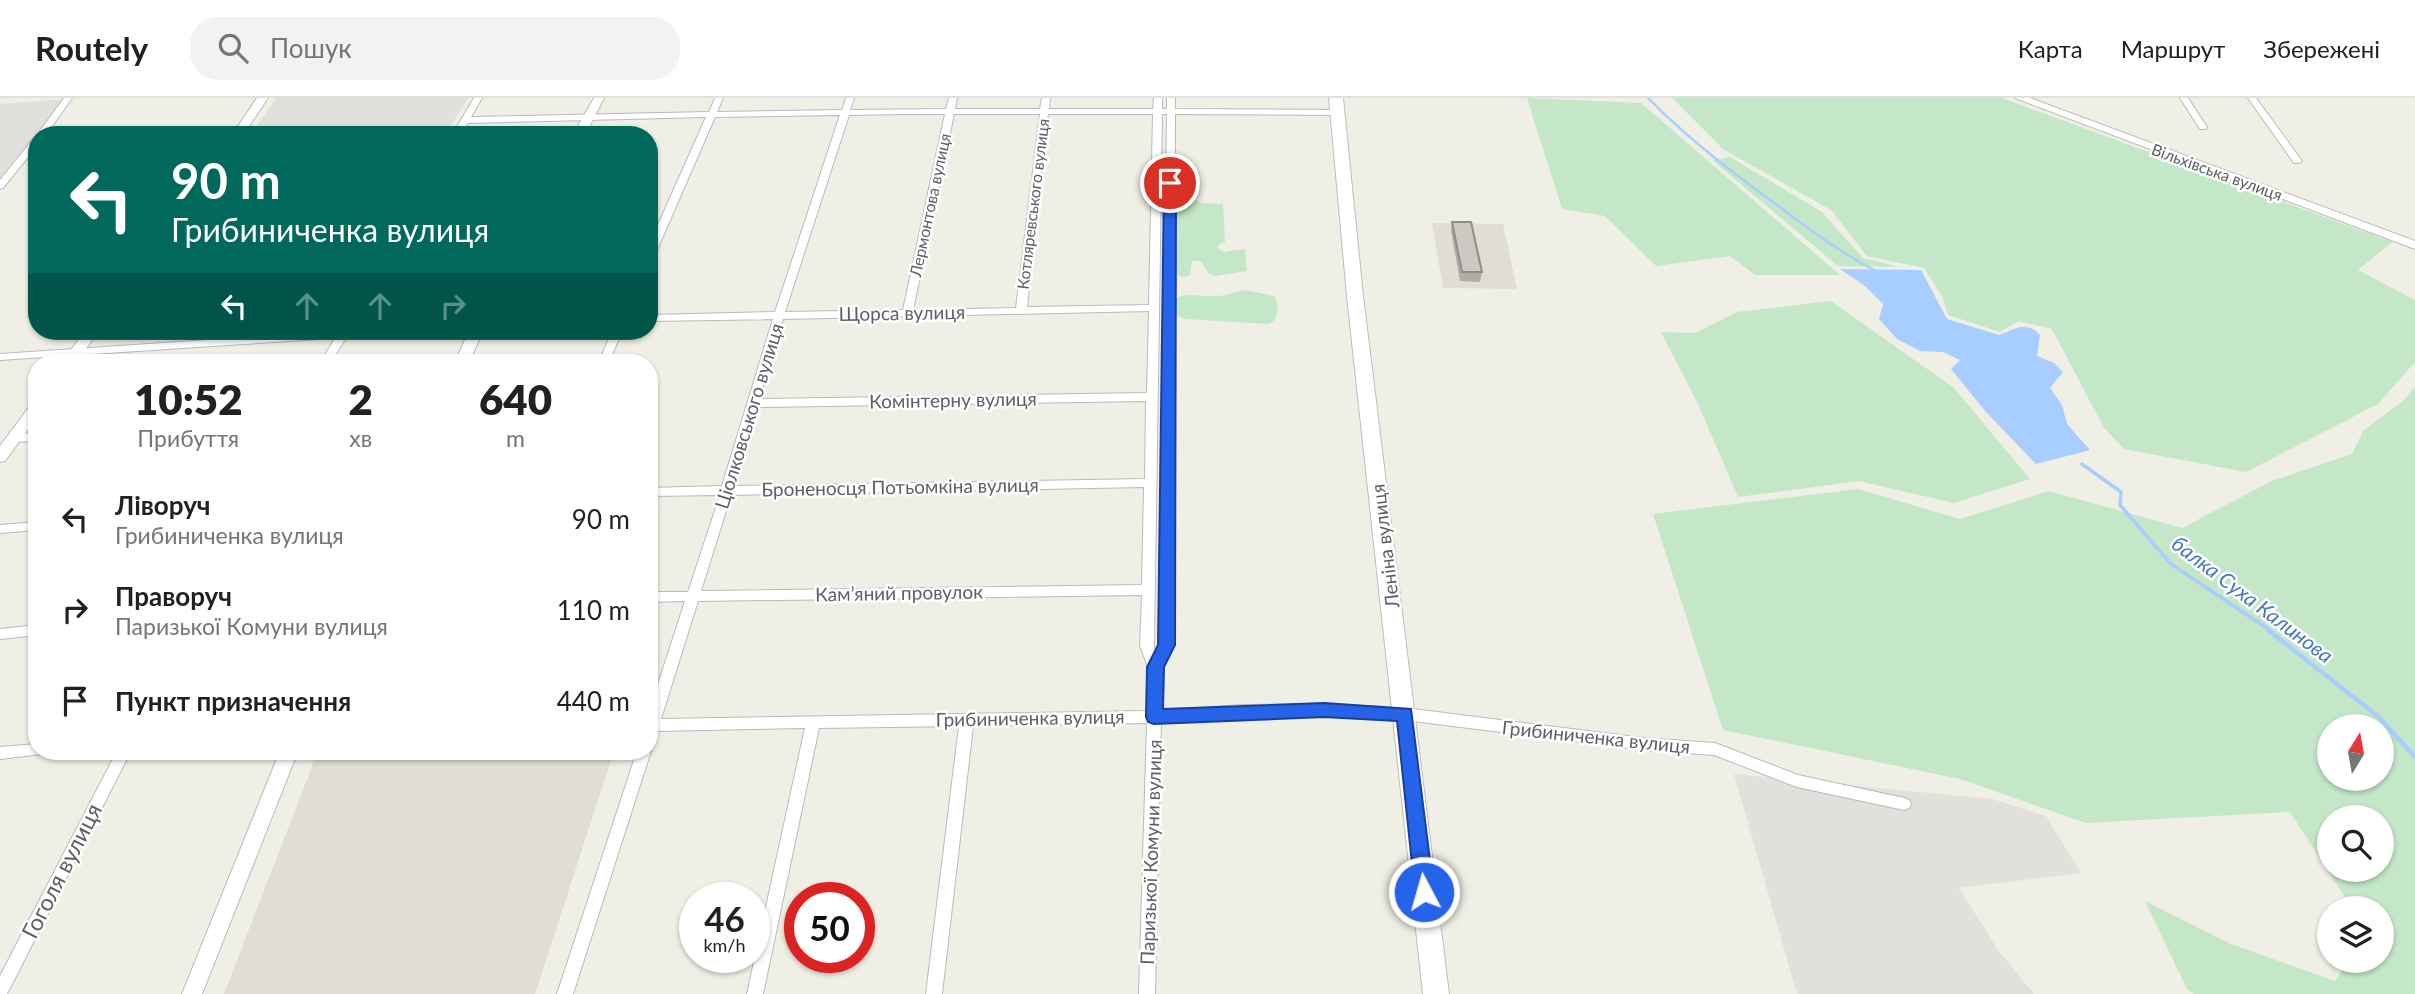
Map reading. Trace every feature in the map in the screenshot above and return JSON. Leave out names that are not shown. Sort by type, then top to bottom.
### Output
[{"type":"main road","name":"Леніна вулиця","points":[[1337,105],[1355,296],[1436,994]]},
{"type":"street","points":[[48,126],[68,98]]},
{"type":"street","points":[[243,126],[262,98]]},
{"type":"street","points":[[461,126],[478,98]]},
{"type":"street","points":[[584,126],[599,98]]},
{"type":"street","points":[[658,236],[719,98]]},
{"type":"street","name":"Ціолковського вулиця","points":[[658,704],[694,597],[779,315],[850,98]]},
{"type":"street","name":"Лермонтова вулиця","points":[[907,313],[953,98]]},
{"type":"street","name":"Котляревського вулиця","points":[[1021,311],[1046,98]]},
{"type":"street","name":"Вільхівська вулиця","points":[[2020,98],[2415,246]]},
{"type":"street","points":[[2184,98],[2203,127]]},
{"type":"street","points":[[2252,98],[2297,161]]},
{"type":"street","points":[[465,120],[712,113],[1045,111],[1164,104],[1337,105]]},
{"type":"street","name":"Паризької Комуни вулиця","points":[[1156,667],[1147,646],[1154,308],[1164,104]]},
{"type":"street","name":"Паризької Комуни вулиця","points":[[1147,994],[1156,667],[1166,645],[1164,104]]},
{"type":"street","points":[[0,186],[28,151]]},
{"type":"street","name":"Щорса вулиця","points":[[658,318],[1154,308]]},
{"type":"street","points":[[102,354],[246,340]]},
{"type":"street","points":[[0,357],[28,357]]},
{"type":"street","name":"Комінтерну вулиця","points":[[753,403],[1152,397]]},
{"type":"street","points":[[0,457],[28,418]]},
{"type":"street","points":[[13,438],[28,437]]},
{"type":"street","name":"Броненосця Потьомкіна вулиця","points":[[658,492],[1150,483]]},
{"type":"street","points":[[0,529],[28,527]]},
{"type":"street","name":"Кам’яний провулок","points":[[658,597],[1148,590]]},
{"type":"street","points":[[0,634],[28,631]]},
{"type":"street","name":"Грибиниченка вулиця","points":[[658,728],[813,722],[1154,717],[1324,710],[1405,714],[1644,744],[1714,749],[1797,781],[1905,804]]},
{"type":"street","points":[[934,994],[967,719]]},
{"type":"street","points":[[755,994],[813,722]]},
{"type":"street","points":[[0,753],[28,751]]},
{"type":"street","name":"Гоголя вулиця","points":[[0,992],[119,760]]},
{"type":"street","points":[[192,994],[285,760]]},
{"type":"street","points":[[565,994],[641,760]]},
{"type":"shaded area","points":[[276,98],[468,98],[451,126],[257,126]]},
{"type":"shaded area","points":[[63,99],[45,126],[28,126],[28,148],[0,184],[0,104]]},
{"type":"shaded area","points":[[1432,223],[1503,224],[1517,289],[1443,288]]},
{"type":"shaded area","points":[[315,760],[611,760],[535,994],[224,994]]},
{"type":"shaded area","points":[[1734,774],[1992,799],[2046,816],[2081,873],[1959,888],[1998,950],[2034,994],[1797,994]]},
{"type":"green space","points":[[1527,98],[1641,103],[1840,275],[1755,275],[1730,256],[1656,266],[1605,216],[1562,209]]},
{"type":"green space","points":[[1672,98],[2002,98],[2392,242],[2358,270],[2415,300],[2415,362],[2378,404],[2246,472],[2124,449],[2104,428],[2052,329],[2018,321],[2000,332],[1948,315],[1942,296],[1924,268],[1867,256],[1831,210],[1723,149]]},
{"type":"green space","points":[[1730,157],[1822,212],[1863,258],[1900,267],[1838,266],[1712,160]]},
{"type":"green space","points":[[1173,192],[1182,192],[1201,203],[1223,204],[1225,242],[1217,248],[1224,252],[1245,249],[1247,271],[1216,276],[1209,274],[1201,261],[1192,261],[1190,275],[1175,275]]},
{"type":"green space","points":[[1245,290],[1275,296],[1278,306],[1275,320],[1269,324],[1186,319],[1172,313],[1172,301],[1182,296],[1220,296]]},
{"type":"green space","points":[[1831,301],[1954,388],[2030,479],[1954,503],[1859,481],[1738,497],[1698,404],[1661,332],[1695,333],[1737,312]]},
{"type":"green space","points":[[2415,387],[2415,994],[2194,994],[2187,989],[2145,901],[2231,944],[2335,981],[2340,973],[2394,973],[2394,896],[2344,896],[2335,882],[2394,882],[2394,805],[2317,805],[2317,854],[2290,812],[2086,823],[1960,779],[1723,730],[1653,514],[1858,489],[1960,519],[2049,491],[2182,528],[2272,481],[2352,454],[2363,431],[2403,401]]},
{"type":"water","points":[[1840,269],[1921,270],[1947,319],[1999,335],[2020,327],[2035,330],[2040,335],[2037,356],[2054,363],[2063,372],[2050,388],[2062,405],[2067,424],[2090,450],[2036,464],[1985,411],[1951,369],[1960,360],[1943,352],[1920,351],[1897,339],[1879,319],[1883,304],[1865,286]]},
{"type":"building","points":[[1452,222],[1471,222],[1482,272],[1462,272]]},
{"type":"waterway","name":"балка Суха Калинова","points":[[1648,98],[1681,130],[1734,173],[1820,236],[1874,270]]},
{"type":"waterway","name":"балка Суха Калинова","points":[[2082,464],[2121,492],[2120,505],[2171,564],[2271,631]]},
{"type":"waterway","name":"балка Суха Калинова","points":[[2268,630],[2379,717],[2415,757]]},
{"type":"route","points":[[1170,183],[1166,645],[1156,667],[1154,717],[1324,710],[1405,714],[1424,892]]}]
